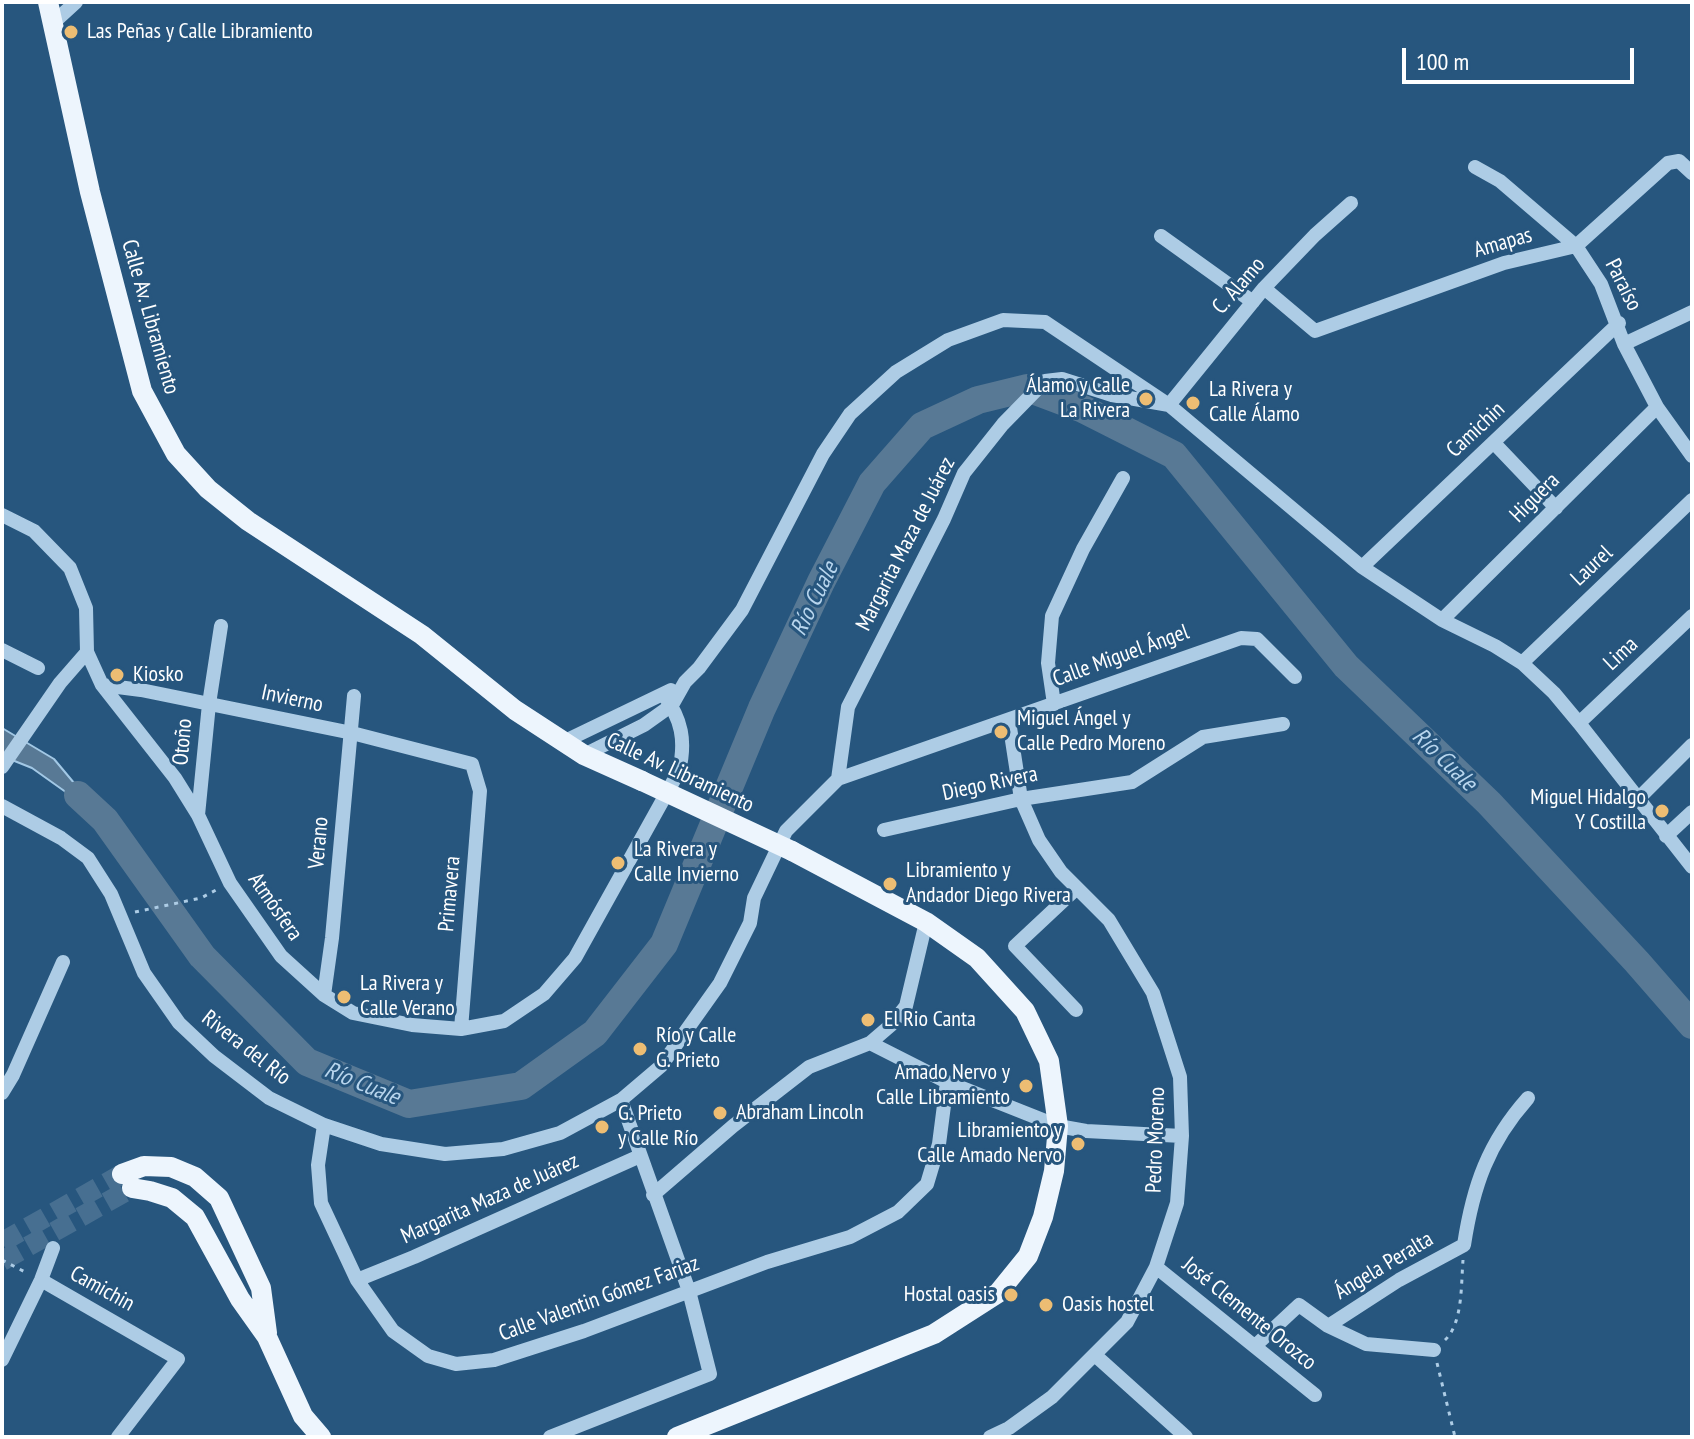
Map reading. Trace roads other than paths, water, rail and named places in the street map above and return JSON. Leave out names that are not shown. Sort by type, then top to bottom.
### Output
[{"type":"main road","name":"Calle Av. Libramiento","points":[[48,2],[90,192],[142,391],[176,454],[208,489],[248,521],[422,635],[515,710],[584,755],[792,851],[926,922],[977,958],[1025,1011],[1049,1061],[1058,1126],[1054,1171],[1043,1217],[1028,1256],[998,1293],[934,1334],[677,1437]]},
{"type":"main road","points":[[267,1337],[261,1288],[219,1198],[195,1177],[171,1167],[144,1166],[127,1181],[172,1198],[195,1217],[240,1299],[267,1337],[303,1416],[321,1437]]},
{"type":"street","points":[[53,23],[76,2]]},
{"type":"street","name":"Amapas","points":[[1264,288],[1315,331],[1504,263],[1576,246],[1668,163],[1679,161],[1692,173]]},
{"type":"street","name":"Paraíso","points":[[1475,167],[1500,181],[1576,246],[1601,284],[1619,323],[1624,344],[1657,407],[1692,456]]},
{"type":"street","name":"C. Alamo","points":[[1169,405],[1264,288],[1351,203]]},
{"type":"street","points":[[1161,236],[1253,302]]},
{"type":"street","points":[[1624,344],[1692,312]]},
{"type":"street","points":[[584,755],[644,725],[699,668],[742,610],[823,454],[850,414],[896,372],[948,340],[1003,320],[1045,322],[1169,405],[1362,567],[1442,620],[1522,663],[1554,693],[1692,867]]},
{"type":"street","name":"Camichin","points":[[1362,567],[1619,323]]},
{"type":"street","name":"Margarita Maza de Juárez","points":[[838,779],[848,707],[944,519],[964,473],[1003,424],[1045,381],[1062,379],[1112,395],[1169,405]]},
{"type":"street","name":"Higuera","points":[[1442,620],[1657,407]]},
{"type":"street","points":[[1494,443],[1556,508]]},
{"type":"street","points":[[1054,704],[1048,663],[1052,616],[1083,549],[1123,478]]},
{"type":"street","name":"Laurel","points":[[1522,663],[1692,500]]},
{"type":"street","name":"Atmósfera","points":[[2,515],[34,531],[70,568],[86,608],[87,652],[102,685],[175,778],[198,815],[230,883],[281,956],[324,995],[353,1013],[412,1025],[461,1029],[504,1021],[544,994],[575,958],[679,771],[684,748],[681,725],[667,699]]},
{"type":"street","name":"Lima","points":[[1579,723],[1692,616]]},
{"type":"street","name":"Otoño","points":[[198,815],[209,704],[221,626]]},
{"type":"street","name":"Calle Miguel Ángel","points":[[786,831],[838,779],[1241,638],[1257,639],[1295,677]]},
{"type":"street","points":[[2,650],[38,668]]},
{"type":"street","points":[[2,767],[50,698],[87,652]]},
{"type":"street","name":"Invierno","points":[[102,685],[141,690],[352,733],[472,764]]},
{"type":"street","name":"Verano","points":[[324,995],[354,696]]},
{"type":"street","points":[[563,742],[667,699]]},
{"type":"street","name":"Pedro Moreno","points":[[990,1437],[1009,1428],[1052,1397],[1127,1322],[1156,1267],[1177,1203],[1182,1136],[1180,1077],[1153,993],[1109,920],[1061,872],[1039,840],[1021,799],[1009,721]]},
{"type":"street","name":"Diego Rivera","points":[[884,830],[1021,799],[1132,782],[1203,737],[1283,724]]},
{"type":"street","points":[[1638,799],[1692,745]]},
{"type":"street","name":"Primavera","points":[[461,1029],[480,791],[472,764]]},
{"type":"street","name":"Rivera del Río","points":[[2,806],[61,838],[88,858],[111,894],[144,973],[179,1023],[214,1056],[269,1098],[324,1125],[381,1144],[445,1154],[503,1149],[560,1133],[621,1100],[661,1066],[720,983],[750,923],[754,898],[786,831]]},
{"type":"street","points":[[1666,836],[1692,812]]},
{"type":"street","points":[[1076,1010],[1015,946],[1077,888]]},
{"type":"street","points":[[653,1195],[733,1126],[809,1067],[870,1043],[891,1025],[906,1006],[926,922]]},
{"type":"street","points":[[2,1093],[63,962]]},
{"type":"street","points":[[870,1043],[947,1082],[1058,1126],[1086,1131],[1182,1136]]},
{"type":"street","name":"Calle Valentin Gómez Fariaz","points":[[324,1125],[318,1165],[321,1203],[357,1280],[393,1331],[428,1356],[456,1364],[494,1360],[584,1331],[767,1262],[850,1237],[898,1212],[927,1184],[939,1144],[947,1082]]},
{"type":"street","name":"Ángela Peralta","points":[[1328,1326],[1399,1280],[1464,1245],[1469,1212],[1494,1142],[1528,1098]]},
{"type":"street","points":[[550,1437],[710,1374],[689,1291],[621,1100]]},
{"type":"street","name":"Margarita Maza de Juárez","points":[[357,1280],[640,1156]]},
{"type":"street","points":[[2,1360],[53,1248]]},
{"type":"street","name":"José Clemente Orozco","points":[[1156,1267],[1315,1395]]},
{"type":"street","name":"Camichin","points":[[41,1280],[178,1359],[118,1437]]},
{"type":"street","name":"Ángela Peralta","points":[[1255,1346],[1299,1305],[1328,1326],[1366,1344],[1434,1350]]},
{"type":"street","points":[[1096,1356],[1186,1437]]},
{"type":"water","points":[[2,728],[54,759],[105,820],[32,768],[2,756]]},
{"type":"waterway","name":"Río Cuale","points":[[78,795],[105,820],[202,956],[307,1062],[409,1104],[521,1086],[595,1033],[664,944],[762,708],[872,483],[922,426],[978,400],[1027,388],[1083,409],[1174,455],[1346,666],[1489,803],[1692,1025]]},
{"type":"tunnel","points":[[2,1242],[122,1174]]},
{"type":"tunnel","points":[[2,1261],[132,1188]]},
{"type":"place","name":"Las Peñas y Calle Libramiento","points":[[71,32]]},
{"type":"place","name":"Álamo y Calle La Rivera","points":[[1146,399]]},
{"type":"place","name":"La Rivera y Calle Álamo","points":[[1193,403]]},
{"type":"place","name":"Kiosko","points":[[117,675]]},
{"type":"place","name":"Miguel Ángel y Calle Pedro Moreno","points":[[1001,732]]},
{"type":"place","name":"Miguel Hidalgo Y Costilla","points":[[1662,811]]},
{"type":"place","name":"La Rivera y Calle Invierno","points":[[618,863]]},
{"type":"place","name":"Libramiento y Andador Diego Rivera","points":[[890,884]]},
{"type":"place","name":"La Rivera y Calle Verano","points":[[344,997]]},
{"type":"place","name":"El Rio Canta","points":[[868,1020]]},
{"type":"place","name":"Río y Calle G. Prieto","points":[[640,1049]]},
{"type":"place","name":"Amado Nervo y Calle Libramiento","points":[[1026,1086]]},
{"type":"place","name":"Abraham Lincoln","points":[[720,1113]]},
{"type":"place","name":"G. Prieto y Calle Río","points":[[602,1127]]},
{"type":"place","name":"Libramiento y Calle Amado Nervo","points":[[1078,1144]]},
{"type":"place","name":"Hostal oasis","points":[[1011,1295]]},
{"type":"place","name":"Oasis hostel","points":[[1046,1305]]}]
